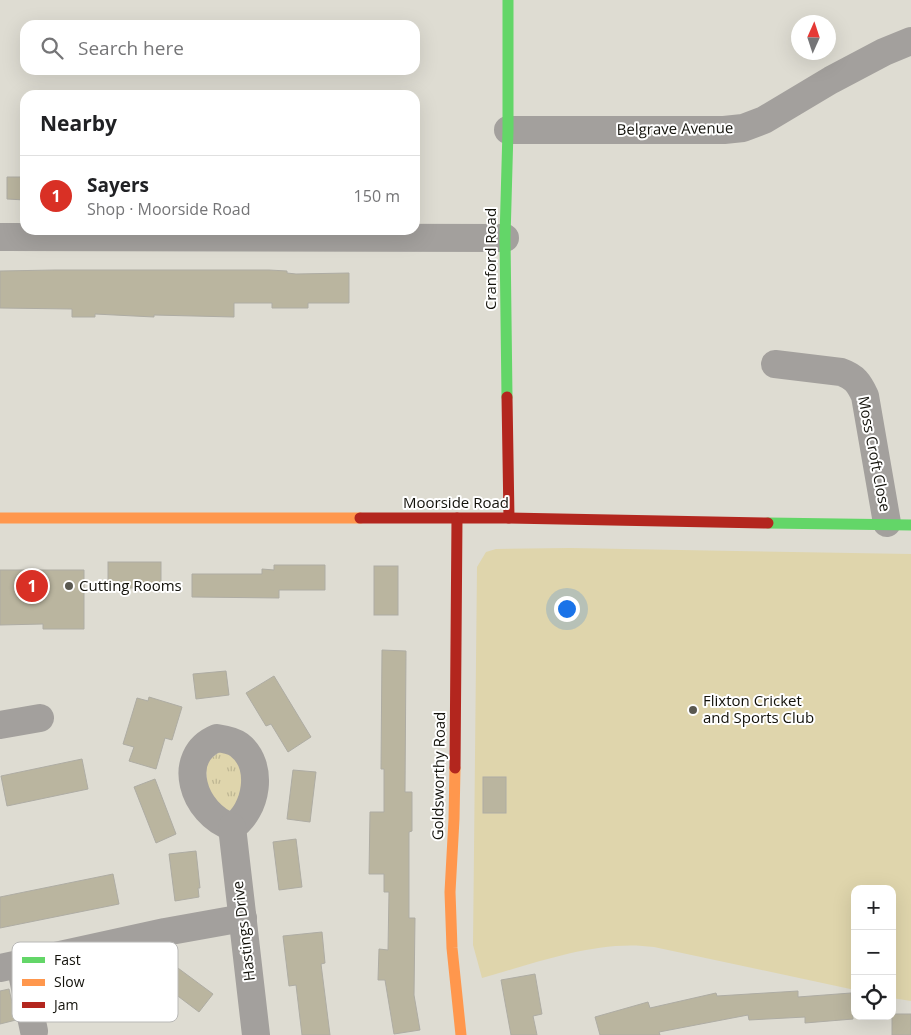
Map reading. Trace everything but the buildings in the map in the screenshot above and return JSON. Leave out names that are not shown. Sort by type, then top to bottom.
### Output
[{"type":"street","name":"Cranford Road","points":[[508,0],[508,130],[505,238],[509,518]]},
{"type":"street","name":"Belgrave Avenue","points":[[508,130],[724,130],[743,128],[764,120],[831,80],[884,52],[911,41]]},
{"type":"street","points":[[0,237],[505,238]]},
{"type":"street","name":"Moss Croft Close","points":[[774,364],[841,372],[851,375],[858,382],[864,396],[899,524]]},
{"type":"street","name":"Moorside Road","points":[[0,518],[509,518],[899,524]]},
{"type":"street","name":"Goldsworthy Road","points":[[457,518],[454,819],[450,892],[452,948],[461,1035]]},
{"type":"street","points":[[0,725],[40,718]]},
{"type":"street","name":"Hastings Drive","points":[[232,827],[256,1035]]},
{"type":"street","points":[[119,942],[243,918]]},
{"type":"street","points":[[31,1022],[34,1031]]},
{"type":"green space","name":"Flixton Cricket and Sports Club","points":[[570,548],[911,554],[911,1001],[896,999],[896,885],[851,885],[851,989],[654,947],[633,945],[589,949],[545,959],[482,978],[473,945],[477,567],[486,552],[496,549]]},
{"type":"green space","points":[[222,750],[235,756],[245,782],[235,808],[228,811],[207,795],[206,762]]},
{"type":"traffic: fast","points":[[507,397],[505,238],[508,130],[508,0]]},
{"type":"traffic: fast","points":[[768,523],[911,525]]},
{"type":"traffic: slow","points":[[0,518],[360,518]]},
{"type":"traffic: slow","points":[[455,768],[450,892],[452,948],[461,1035]]},
{"type":"traffic: jam","points":[[507,397],[509,518]]},
{"type":"traffic: jam","points":[[360,518],[509,518],[768,523]]},
{"type":"traffic: jam","points":[[455,768],[457,518]]},
{"type":"place","name":"Sayers","points":[[32,586]]},
{"type":"place","name":"Cutting Rooms","points":[[69,586]]},
{"type":"place","name":"Flixton Cricket and Sports Club","points":[[693,710]]}]
